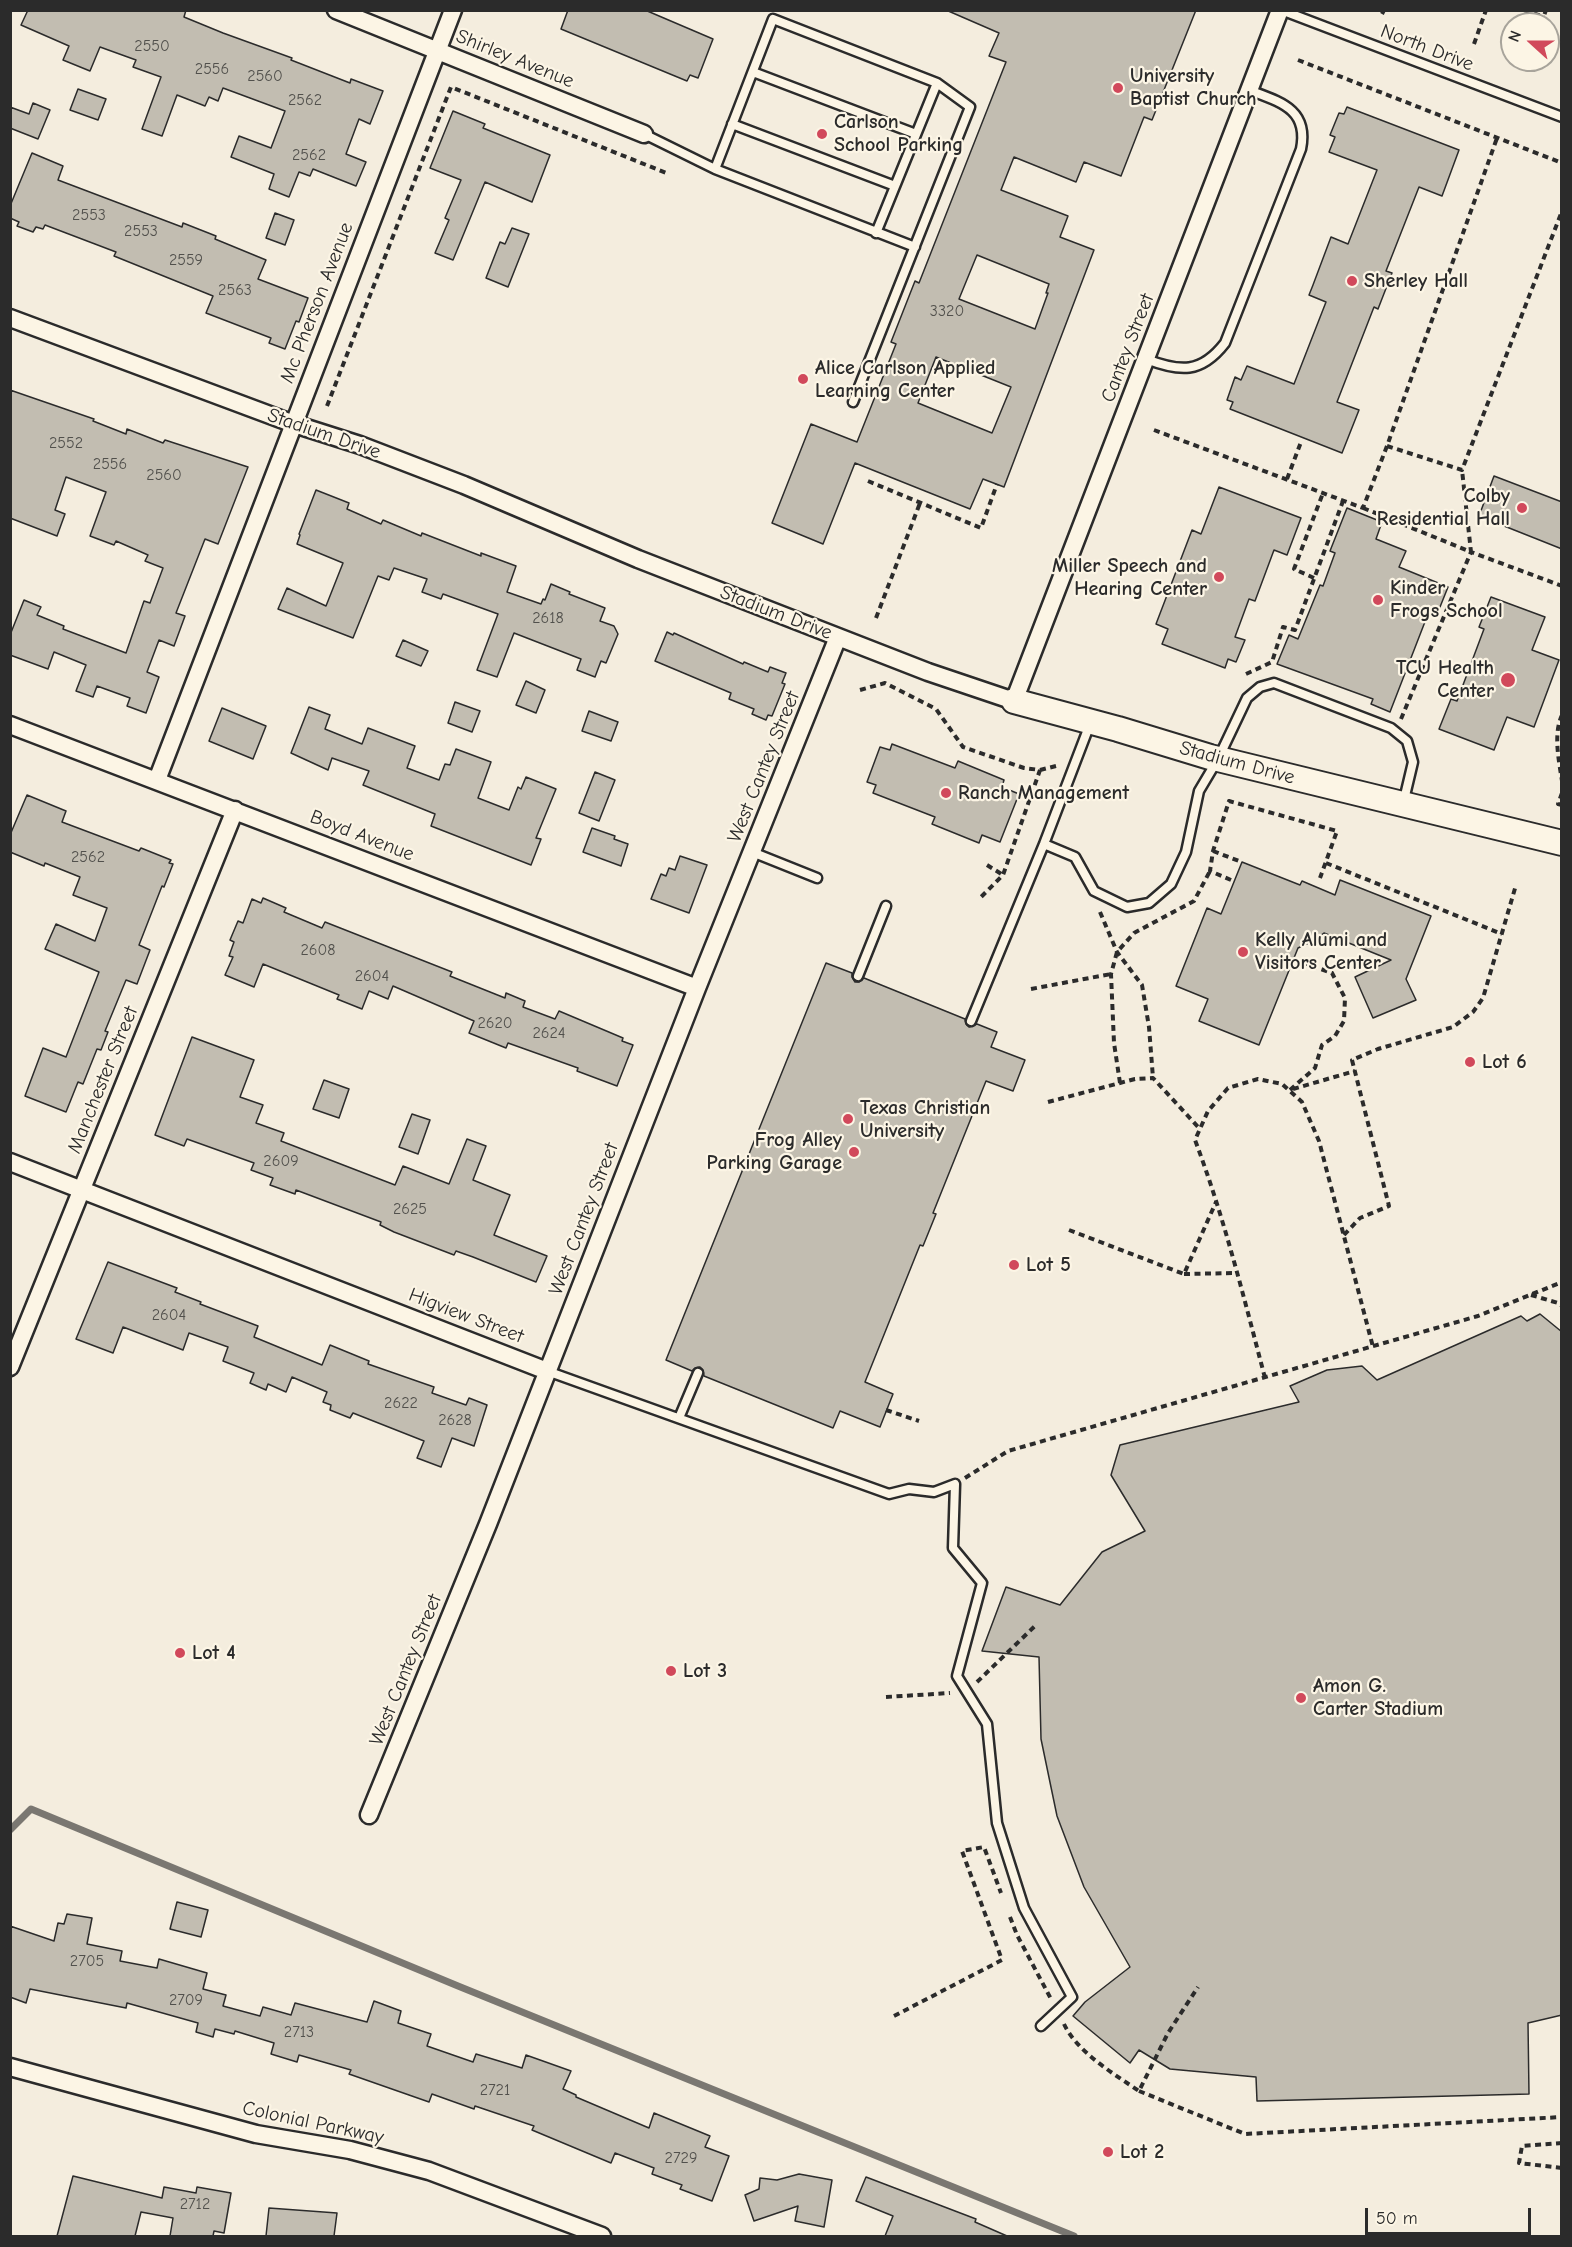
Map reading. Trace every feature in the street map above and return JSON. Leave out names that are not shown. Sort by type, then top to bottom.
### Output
[{"type":"street","name":"Shirley Avenue","points":[[336,10],[644,134]]},
{"type":"street","name":"Mc Pherson Avenue","points":[[157,780],[453,10]]},
{"type":"street","name":"Cantey Street","points":[[1014,701],[1280,10]]},
{"type":"street","name":"Stadium Drive","points":[[10,318],[464,485],[638,559],[928,672],[1014,701],[1218,759],[1562,843]]},
{"type":"street","name":"West Cantey Street","points":[[369,1815],[488,1524],[838,637]]},
{"type":"street","name":"Boyd Avenue","points":[[10,725],[698,988]]},
{"type":"street","name":"Manchester Street","points":[[10,1367],[235,810]]},
{"type":"street","name":"Higview Street","points":[[10,1162],[547,1371]]},
{"type":"street","name":"Colonial Parkway","points":[[10,2067],[256,2134],[350,2150],[429,2171],[602,2236]]},
{"type":"lane","name":"North Drive","points":[[1280,10],[1562,117]]},
{"type":"lane","points":[[715,169],[773,19],[937,83],[970,107],[853,402]]},
{"type":"lane","points":[[753,72],[916,134]]},
{"type":"lane","points":[[876,233],[937,83]]},
{"type":"lane","points":[[1146,359],[1171,368],[1186,369],[1202,364],[1215,356],[1226,343],[1301,149],[1302,127],[1290,108],[1249,90]]},
{"type":"lane","points":[[732,124],[895,186]]},
{"type":"lane","points":[[644,134],[715,169],[915,247]]},
{"type":"lane","points":[[1044,843],[1075,857],[1094,891],[1127,907],[1149,903],[1171,884],[1186,852],[1199,790],[1218,759],[1247,698],[1260,687],[1274,683],[1391,728],[1407,741],[1413,762],[1403,804]]},
{"type":"lane","points":[[971,1021],[1044,843],[1090,722]]},
{"type":"lane","points":[[752,852],[817,878]]},
{"type":"lane","points":[[858,976],[886,906]]},
{"type":"lane","name":"Higview Street","points":[[547,1371],[889,1494],[909,1488],[934,1492],[955,1484]]},
{"type":"lane","points":[[679,1418],[698,1373]]},
{"type":"lane","points":[[955,1484],[953,1548],[982,1583],[957,1676],[987,1724],[997,1823],[1024,1908],[1072,1997],[1041,2026]]},
{"type":"path","points":[[1473,44],[1486,10]]},
{"type":"path","points":[[1298,60],[1562,163]]},
{"type":"path","points":[[327,406],[451,87],[669,174]]},
{"type":"path","points":[[1363,508],[1497,138]]},
{"type":"path","points":[[1400,720],[1472,552],[1462,471],[1562,212]]},
{"type":"path","points":[[1154,430],[1562,586]]},
{"type":"path","points":[[1287,479],[1301,442]]},
{"type":"path","points":[[1387,446],[1462,471]]},
{"type":"path","points":[[868,481],[981,528],[997,484]]},
{"type":"path","points":[[1314,578],[1294,569],[1323,493]]},
{"type":"path","points":[[1246,674],[1272,662],[1283,627],[1294,630],[1343,501]]},
{"type":"path","points":[[876,618],[920,503]]},
{"type":"path","points":[[860,690],[885,683],[936,709],[963,747],[1024,768],[1040,770],[1003,875],[980,898]]},
{"type":"path","points":[[1562,715],[1558,723],[1558,754],[1562,781]]},
{"type":"path","points":[[1562,793],[1558,804],[1562,805]]},
{"type":"path","points":[[1120,1083],[1114,1043],[1111,974],[1118,952],[1134,933],[1194,901],[1210,871],[1213,851],[1228,801],[1337,831],[1320,878]]},
{"type":"path","points":[[1213,851],[1239,861]]},
{"type":"path","points":[[1326,864],[1502,934]]},
{"type":"path","points":[[987,865],[1003,875]]},
{"type":"path","points":[[1210,871],[1231,880]]},
{"type":"path","points":[[1344,1235],[1360,1218],[1389,1206],[1352,1060],[1378,1049],[1453,1028],[1473,1012],[1483,998],[1516,885]]},
{"type":"path","points":[[1094,891],[1096,902],[1118,952],[1142,985],[1149,1027],[1153,1078],[1200,1129]]},
{"type":"path","points":[[1290,1090],[1315,1068],[1322,1045],[1335,1036],[1344,1021],[1345,998],[1332,973],[1304,963]]},
{"type":"path","points":[[1031,989],[1111,974]]},
{"type":"path","points":[[1290,1090],[1355,1071]]},
{"type":"path","points":[[1048,1102],[1135,1079],[1153,1078]]},
{"type":"path","points":[[1265,1378],[1238,1273],[1195,1140],[1208,1111],[1228,1088],[1258,1079],[1282,1084],[1302,1102],[1319,1141],[1373,1347]]},
{"type":"path","points":[[1184,1274],[1216,1201]]},
{"type":"path","points":[[1069,1230],[1184,1274],[1238,1273]]},
{"type":"path","points":[[955,1484],[1008,1451],[1478,1316],[1562,1282]]},
{"type":"path","points":[[1530,1295],[1562,1306]]},
{"type":"path","points":[[886,1410],[919,1422]]},
{"type":"path","points":[[894,2016],[1002,1959],[962,1851],[984,1848]]},
{"type":"path","points":[[1139,2091],[1168,2033],[1198,1987]]},
{"type":"path","points":[[1057,2010],[1068,2032],[1101,2066],[1139,2091],[1245,2134],[1562,2116]]},
{"type":"path","points":[[1562,2143],[1522,2146],[1519,2163],[1562,2168]]},
{"type":"building","points":[[28,10],[186,10],[184,17],[292,58],[291,60],[350,83],[351,79],[383,91],[370,124],[359,119],[346,154],[366,162],[356,186],[313,169],[310,176],[299,172],[289,197],[269,189],[274,174],[231,157],[239,136],[271,148],[285,111],[223,88],[218,101],[209,97],[205,106],[177,95],[162,136],[142,129],[161,77],[133,67],[136,60],[100,47],[90,71],[63,60],[69,46],[21,25]]},
{"type":"building","points":[[568,10],[645,10],[713,39],[698,78],[690,75],[687,81],[561,29]]},
{"type":"building","points":[[946,10],[1196,10],[1152,120],[1144,117],[1121,176],[1084,162],[1076,182],[1014,157],[1001,190],[1068,216],[1060,237],[1094,250],[1004,487],[983,479],[970,509],[855,463],[823,544],[772,523],[811,424],[857,442],[896,344],[891,342],[915,281],[919,283],[1006,62],[989,56],[999,33]],"holes":[[[977,255],[1049,284],[1035,329],[959,299]],[[936,357],[1011,387],[992,433],[918,403]]]},
{"type":"building","points":[[78,89],[106,99],[98,120],[70,110]]},
{"type":"building","points":[[33,103],[50,110],[38,139],[10,128],[10,107],[29,114]]},
{"type":"building","name":"Sherley Hall","points":[[1347,107],[1459,150],[1442,196],[1419,187],[1386,271],[1392,273],[1378,309],[1374,307],[1337,402],[1359,410],[1342,453],[1230,409],[1233,402],[1227,400],[1235,377],[1241,380],[1247,366],[1294,384],[1326,302],[1309,295],[1331,237],[1348,244],[1377,170],[1329,152],[1335,137],[1330,135],[1339,113],[1344,114]]},
{"type":"building","points":[[453,111],[485,124],[483,128],[550,155],[532,202],[485,182],[453,260],[435,253],[449,220],[445,218],[461,180],[430,168]]},
{"type":"building","points":[[32,153],[63,166],[58,180],[182,227],[183,223],[266,260],[258,279],[308,298],[285,349],[269,343],[271,338],[206,313],[213,296],[114,256],[116,252],[45,225],[43,229],[36,227],[33,232],[17,226],[19,222],[10,218],[10,206]]},
{"type":"building","points":[[275,213],[294,220],[285,245],[266,238]]},
{"type":"building","points":[[512,228],[529,234],[508,287],[486,278],[500,242],[505,244]]},
{"type":"building","points":[[10,390],[94,419],[93,421],[126,434],[127,429],[163,443],[165,440],[248,467],[218,544],[205,539],[176,613],[185,616],[174,646],[159,640],[147,672],[159,677],[146,713],[127,706],[130,698],[97,686],[93,697],[76,691],[86,665],[54,652],[48,669],[10,655],[10,635],[24,600],[41,607],[37,615],[64,626],[63,629],[126,653],[144,601],[150,603],[163,568],[145,561],[148,555],[116,541],[114,545],[90,536],[106,492],[66,477],[55,510],[65,514],[57,536],[10,518]]},
{"type":"building","name":"Colby Residential Hall","points":[[1494,476],[1562,502],[1562,549],[1479,516]]},
{"type":"building","name":"Miller Speech and Hearing Center","points":[[1219,487],[1301,518],[1287,555],[1274,550],[1255,601],[1249,599],[1235,637],[1245,640],[1236,662],[1228,659],[1225,668],[1162,644],[1168,629],[1156,624],[1192,530],[1201,534]]},
{"type":"building","points":[[316,490],[349,503],[347,509],[381,524],[383,520],[421,536],[422,533],[481,556],[481,553],[516,566],[507,592],[541,604],[551,584],[570,592],[569,594],[605,608],[600,621],[614,626],[618,634],[606,663],[601,661],[595,677],[577,670],[581,659],[514,633],[497,677],[477,670],[498,614],[443,594],[441,599],[422,592],[427,579],[394,568],[389,580],[378,576],[353,638],[278,609],[287,588],[326,606],[343,563],[297,544]]},
{"type":"building","name":"Kinder Frogs School","points":[[1347,508],[1382,522],[1376,539],[1406,551],[1399,567],[1448,587],[1436,617],[1428,614],[1390,712],[1371,704],[1373,699],[1277,664],[1289,635],[1298,639],[1320,585],[1323,586],[1335,553],[1330,551]]},
{"type":"building","name":"TCU Health Center","points":[[1491,597],[1545,617],[1532,650],[1559,660],[1534,727],[1507,717],[1494,750],[1439,729],[1451,699],[1457,701],[1484,629],[1479,627]]},
{"type":"building","points":[[667,632],[743,664],[744,662],[768,672],[770,667],[786,673],[782,683],[785,684],[772,716],[768,715],[766,720],[752,714],[754,709],[729,699],[731,693],[655,661]]},
{"type":"building","points":[[403,640],[428,651],[421,666],[396,656]]},
{"type":"building","points":[[526,681],[545,690],[536,713],[516,705]]},
{"type":"building","points":[[455,702],[480,711],[472,732],[448,723]]},
{"type":"building","points":[[309,707],[330,715],[325,729],[362,744],[368,728],[415,746],[407,768],[439,780],[445,764],[450,765],[456,749],[491,762],[478,798],[509,810],[518,787],[521,789],[526,777],[556,789],[536,838],[541,839],[531,865],[431,826],[435,814],[363,785],[369,771],[332,758],[328,770],[291,753]]},
{"type":"building","points":[[222,708],[266,726],[253,759],[209,741]]},
{"type":"building","points":[[589,711],[618,722],[611,741],[582,731]]},
{"type":"building","name":"Ranch Management","points":[[892,744],[955,768],[958,761],[1004,780],[1002,787],[1019,794],[1000,842],[982,835],[979,843],[932,824],[935,817],[873,793],[876,785],[867,782],[880,747],[890,750]]},
{"type":"building","points":[[595,772],[615,780],[599,821],[579,813]]},
{"type":"building","points":[[27,795],[66,811],[62,822],[139,851],[141,848],[171,860],[169,863],[173,864],[139,945],[150,950],[137,984],[126,980],[105,1031],[108,1032],[101,1050],[97,1049],[83,1084],[78,1082],[66,1112],[25,1096],[43,1048],[66,1057],[99,972],[45,949],[56,924],[95,941],[107,908],[73,895],[80,877],[10,852],[10,835]]},
{"type":"building","points":[[592,828],[615,836],[614,839],[628,844],[621,866],[583,852]]},
{"type":"building","points":[[680,856],[707,865],[689,913],[651,899],[661,874],[666,876],[669,868],[675,870]]},
{"type":"building","name":"Kelly Alumi and Visitors Center","points":[[1242,862],[1300,885],[1302,881],[1335,895],[1340,880],[1431,916],[1406,979],[1416,1000],[1373,1018],[1355,977],[1391,960],[1324,933],[1298,948],[1259,1045],[1199,1021],[1208,999],[1176,986],[1207,908],[1221,914]]},
{"type":"building","points":[[263,898],[286,908],[284,912],[322,928],[325,922],[452,972],[450,976],[505,998],[506,993],[525,1001],[523,1007],[555,1019],[559,1011],[623,1038],[622,1041],[633,1045],[617,1086],[577,1071],[578,1068],[508,1043],[506,1048],[469,1033],[474,1021],[393,986],[388,999],[369,991],[362,1009],[337,999],[339,995],[263,964],[254,987],[225,975],[233,957],[229,956],[234,942],[230,940],[238,921],[243,923],[252,899],[261,903]]},
{"type":"building","name":"Frog Alley Parking Garage","points":[[826,963],[852,973],[855,982],[864,978],[965,1019],[969,1027],[977,1024],[997,1032],[991,1047],[1025,1060],[1013,1091],[986,1081],[933,1213],[936,1214],[923,1246],[920,1245],[865,1382],[893,1394],[880,1427],[840,1411],[833,1428],[704,1376],[700,1367],[692,1371],[666,1360]]},
{"type":"building","points":[[192,1037],[254,1060],[240,1097],[263,1105],[256,1123],[284,1133],[281,1141],[395,1185],[403,1166],[449,1184],[467,1139],[486,1146],[473,1180],[510,1195],[494,1235],[547,1256],[536,1282],[456,1251],[454,1255],[394,1232],[380,1225],[381,1222],[296,1190],[295,1194],[270,1185],[273,1178],[251,1170],[254,1163],[187,1139],[184,1146],[155,1135]]},
{"type":"building","points":[[324,1080],[349,1089],[339,1118],[313,1109]]},
{"type":"building","points":[[412,1114],[430,1120],[418,1154],[399,1147]]},
{"type":"building","points":[[108,1262],[177,1288],[175,1292],[201,1302],[200,1304],[258,1326],[254,1337],[322,1365],[330,1345],[369,1361],[368,1364],[434,1387],[432,1393],[466,1405],[469,1398],[487,1405],[474,1446],[452,1438],[441,1467],[417,1458],[424,1441],[353,1413],[350,1418],[330,1410],[331,1405],[323,1402],[327,1392],[292,1377],[286,1392],[268,1384],[266,1390],[250,1383],[254,1373],[223,1361],[228,1347],[189,1333],[183,1350],[123,1327],[113,1353],[76,1339]]},
{"type":"building","name":"Amon G. Carter Stadium","points":[[1540,1314],[1562,1332],[1562,2015],[1528,2023],[1529,2094],[1257,2101],[1256,2077],[1170,2069],[1139,2050],[1130,2063],[1073,2016],[1085,2002],[1130,1967],[1084,1887],[1057,1816],[1041,1739],[1039,1657],[982,1651],[1006,1587],[1060,1605],[1102,1552],[1145,1531],[1111,1475],[1120,1445],[1299,1402],[1290,1386],[1327,1370],[1362,1366],[1377,1380],[1521,1316],[1527,1321]]},
{"type":"building","points":[[177,1902],[208,1910],[201,1937],[170,1929]]},
{"type":"building","points":[[67,1914],[92,1918],[87,1944],[122,1951],[120,1961],[157,1968],[159,1959],[207,1973],[203,1989],[226,1995],[223,2006],[260,2016],[263,2007],[291,2015],[295,2003],[367,2022],[374,2001],[401,2011],[398,2023],[431,2034],[427,2046],[473,2062],[476,2054],[522,2068],[526,2055],[571,2071],[563,2089],[576,2097],[649,2128],[654,2113],[710,2136],[705,2147],[729,2156],[712,2201],[680,2189],[682,2185],[652,2174],[654,2168],[615,2153],[611,2163],[532,2130],[534,2126],[475,2106],[474,2109],[432,2094],[429,2102],[349,2074],[351,2070],[299,2055],[297,2062],[271,2054],[274,2043],[235,2031],[234,2034],[215,2029],[213,2037],[196,2032],[198,2023],[127,2003],[126,2008],[30,1989],[26,2003],[10,1997],[10,1926],[54,1941],[58,1923],[64,1924]]},
{"type":"building","points":[[799,2174],[832,2180],[824,2227],[795,2221],[798,2206],[754,2221],[745,2195],[759,2189],[760,2178],[777,2180]]},
{"type":"building","points":[[73,2176],[162,2198],[164,2187],[196,2193],[197,2187],[231,2193],[224,2233],[214,2231],[213,2236],[170,2236],[173,2218],[141,2212],[135,2236],[57,2236]]},
{"type":"building","points":[[866,2177],[976,2219],[975,2222],[1007,2236],[885,2236],[893,2216],[856,2201]]},
{"type":"building","points":[[269,2208],[337,2213],[334,2236],[266,2236]]},
{"type":"waterway","points":[[10,1830],[31,1809],[458,1986],[1074,2236]]},
{"type":"place","name":"University Baptist Church","points":[[1118,88]]},
{"type":"place","name":"Carlson School Parking","points":[[822,134]]},
{"type":"place","name":"Sherley Hall","points":[[1352,281]]},
{"type":"place","name":"Alice Carlson Applied Learning Center","points":[[803,379]]},
{"type":"place","name":"Colby Residential Hall","points":[[1522,508]]},
{"type":"place","name":"Miller Speech and Hearing Center","points":[[1219,577]]},
{"type":"place","name":"Kinder Frogs School","points":[[1378,600]]},
{"type":"place","name":"TCU Health Center","points":[[1508,680]]},
{"type":"place","name":"Ranch Management","points":[[946,793]]},
{"type":"place","name":"Kelly Alumi and Visitors Center","points":[[1243,952]]},
{"type":"place","name":"Lot 6","points":[[1470,1062]]},
{"type":"place","name":"Texas Christian University","points":[[848,1119]]},
{"type":"place","name":"Frog Alley Parking Garage","points":[[854,1152]]},
{"type":"place","name":"Lot 5","points":[[1014,1265]]},
{"type":"place","name":"Lot 4","points":[[180,1653]]},
{"type":"place","name":"Lot 3","points":[[671,1671]]},
{"type":"place","name":"Amon G. Carter Stadium","points":[[1301,1698]]},
{"type":"place","name":"Lot 2","points":[[1108,2152]]}]
